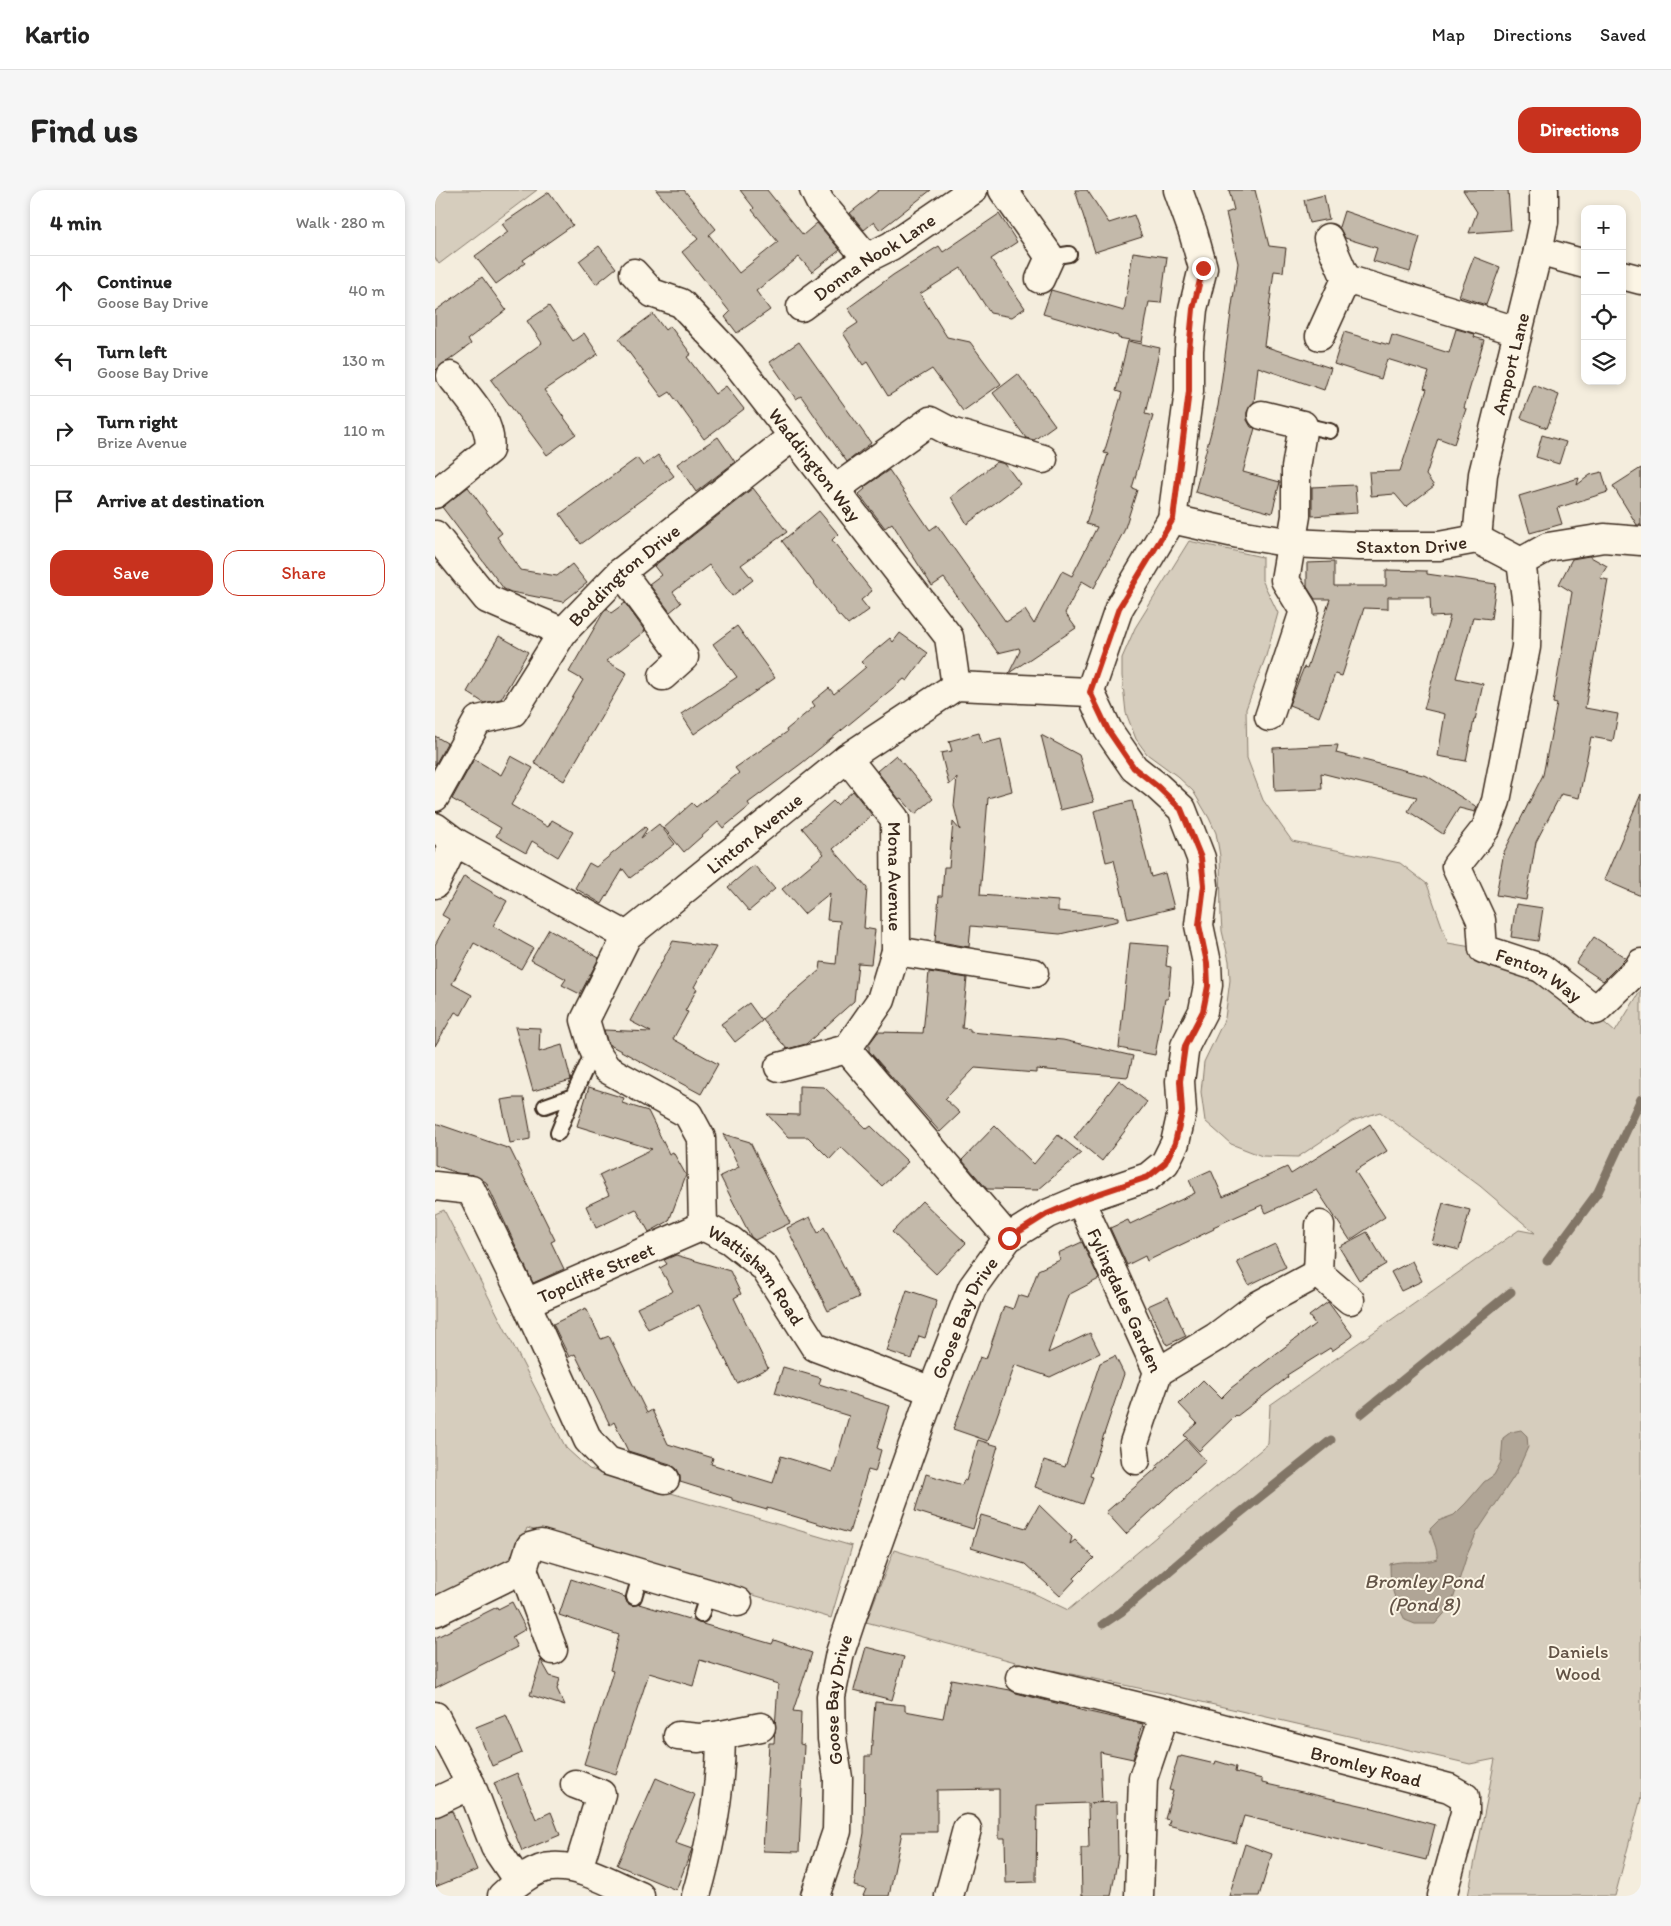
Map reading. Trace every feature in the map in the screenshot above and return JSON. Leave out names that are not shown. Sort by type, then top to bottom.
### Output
[{"type":"street","points":[[814,190],[820,202],[867,258]]},
{"type":"street","name":"Donna Nook Lane","points":[[801,307],[867,258],[891,246],[973,190]]},
{"type":"street","points":[[1003,190],[1053,264]]},
{"type":"street","points":[[956,686],[1090,692],[1119,608],[1173,519],[1189,391],[1189,350],[1193,309],[1203,268],[1193,232],[1177,190]]},
{"type":"street","name":"Amport Lane","points":[[1477,539],[1483,474],[1517,331],[1539,251],[1544,222],[1544,190]]},
{"type":"street","points":[[1320,336],[1345,280],[1328,238]]},
{"type":"street","points":[[1539,251],[1581,263]]},
{"type":"street","name":"Waddington Way","points":[[634,273],[651,293],[681,303],[731,356],[949,638],[956,686]]},
{"type":"street","points":[[1626,276],[1641,280]]},
{"type":"street","points":[[1345,280],[1517,331]]},
{"type":"street","points":[[435,494],[489,450],[490,443],[486,423],[451,376]]},
{"type":"street","points":[[1262,414],[1303,425],[1297,468],[1297,516],[1285,580],[1304,611],[1269,717]]},
{"type":"street","points":[[834,490],[930,421],[951,432],[1043,459]]},
{"type":"street","name":"Boddington Drive","points":[[435,535],[487,599],[563,632],[621,572],[792,436]]},
{"type":"street","name":"Staxton Drive","points":[[1173,519],[1239,534],[1292,543],[1358,546],[1439,546],[1477,539],[1521,562]]},
{"type":"street","points":[[1521,562],[1548,547],[1604,538],[1641,541]]},
{"type":"street","name":"Fenton Way","points":[[1521,562],[1527,604],[1526,647],[1515,710],[1492,810],[1486,828],[1456,866],[1481,920],[1483,949],[1541,968],[1596,1010],[1637,970],[1641,963]]},
{"type":"street","points":[[621,572],[684,657],[663,676]]},
{"type":"street","points":[[435,797],[478,720],[513,712],[563,632]]},
{"type":"street","name":"Linton Avenue","points":[[627,936],[847,758],[956,686]]},
{"type":"street","name":"Goose Bay Drive","points":[[815,1896],[837,1831],[838,1778],[832,1739],[831,1696],[841,1652],[857,1599],[931,1391],[972,1288],[1009,1238],[1047,1214],[1080,1200],[1148,1177],[1165,1163],[1175,1143],[1182,1112],[1180,1081],[1185,1046],[1203,1011],[1208,986],[1207,963],[1199,925],[1204,885],[1201,858],[1181,809],[1157,786],[1134,768],[1108,730],[1090,692]]},
{"type":"street","name":"Mona Avenue","points":[[847,758],[895,819],[896,951],[881,1000],[847,1049]]},
{"type":"street","points":[[435,884],[445,835],[627,936]]},
{"type":"street","name":"Wattisham Road","points":[[627,936],[585,1020],[595,1050],[607,1069],[688,1114],[701,1138],[703,1226],[729,1240],[764,1267],[815,1347],[931,1391]]},
{"type":"street","name":"Mona Avenue","points":[[896,951],[1034,973]]},
{"type":"street","points":[[779,1067],[847,1049],[1009,1238]]},
{"type":"street","name":"Topcliffe Street","points":[[435,1186],[471,1190],[526,1303],[703,1226]]},
{"type":"street","name":"Fylingdales Garden","points":[[1080,1200],[1158,1372],[1134,1443],[1136,1460]]},
{"type":"street","points":[[1318,1273],[1320,1225]]},
{"type":"street","points":[[1158,1372],[1216,1337],[1257,1306],[1318,1273]]},
{"type":"street","points":[[1318,1273],[1350,1300]]},
{"type":"street","points":[[526,1303],[588,1440],[608,1461],[665,1479]]},
{"type":"street","points":[[553,1650],[523,1569],[530,1547],[541,1544],[638,1585],[704,1604],[738,1602]]},
{"type":"street","points":[[435,1612],[523,1569]]},
{"type":"street","name":"Bromley Road","points":[[1019,1678],[1165,1712],[1449,1788],[1465,1797],[1465,1813],[1442,1896]]},
{"type":"street","points":[[1139,1896],[1143,1778],[1165,1712]]},
{"type":"street","points":[[435,1716],[471,1785],[510,1888],[550,1866],[578,1869],[640,1896]]},
{"type":"street","points":[[678,1736],[699,1738],[761,1727]]},
{"type":"street","points":[[696,1896],[708,1857],[711,1840],[721,1769],[721,1735]]},
{"type":"street","points":[[575,1784],[601,1794],[578,1869]]},
{"type":"street","points":[[435,1802],[471,1785]]},
{"type":"street","points":[[949,1896],[967,1829]]},
{"type":"lane","points":[[1303,425],[1330,432]]},
{"type":"lane","points":[[558,1133],[595,1050]]},
{"type":"lane","points":[[545,1106],[573,1096]]},
{"type":"green space","points":[[435,190],[537,190],[439,264],[435,258]]},
{"type":"green space","name":"Daniels Wood","points":[[1189,541],[1262,557],[1262,580],[1278,613],[1266,656],[1246,709],[1247,758],[1263,800],[1292,841],[1400,863],[1427,884],[1448,943],[1483,949],[1541,968],[1615,1032],[1641,990],[1641,1798],[1615,1896],[1468,1896],[1495,1759],[1470,1764],[1167,1694],[1023,1664],[866,1622],[894,1550],[1031,1592],[1068,1610],[1268,1444],[1270,1405],[1519,1230],[1535,1233],[1480,1186],[1380,1112],[1352,1121],[1298,1157],[1262,1156],[1231,1144],[1205,1121],[1201,1092],[1204,1062],[1225,1018],[1230,980],[1229,961],[1222,931],[1220,856],[1216,833],[1193,791],[1177,776],[1147,754],[1136,739],[1126,713],[1122,676],[1122,658],[1135,628]]},
{"type":"green space","points":[[444,1210],[566,1448],[589,1469],[852,1546],[831,1618],[527,1528],[513,1563],[435,1600],[435,1214]]},
{"type":"water","name":"Bromley Pond (Pond 8)","points":[[1521,1430],[1527,1436],[1528,1447],[1517,1472],[1477,1532],[1467,1555],[1451,1606],[1435,1624],[1415,1624],[1405,1620],[1393,1593],[1390,1564],[1425,1562],[1437,1559],[1437,1551],[1430,1529],[1438,1521],[1454,1515],[1484,1482],[1494,1475],[1501,1462],[1503,1438],[1511,1432]]},
{"type":"building","points":[[656,190],[684,190],[716,229],[709,235],[739,273],[778,242],[752,210],[754,208],[740,190],[767,190],[803,235],[817,223],[840,250],[812,272],[799,257],[756,291],[770,310],[737,333],[725,317],[730,312],[682,252],[698,239]]},
{"type":"building","points":[[879,190],[931,190],[880,230],[874,222],[864,230],[850,213]]},
{"type":"building","points":[[1075,190],[1087,190],[1109,223],[1134,215],[1142,237],[1095,252]]},
{"type":"building","points":[[1229,190],[1255,190],[1269,246],[1286,248],[1283,272],[1274,271],[1264,346],[1331,368],[1324,390],[1258,367],[1254,402],[1247,412],[1247,420],[1251,427],[1255,428],[1243,472],[1280,482],[1272,513],[1195,492],[1218,406],[1238,263],[1226,213],[1234,210]]},
{"type":"building","points":[[1463,190],[1508,190],[1511,230],[1469,233],[1477,212]]},
{"type":"building","points":[[549,192],[573,225],[523,260],[525,263],[496,284],[475,256],[508,232],[502,224]]},
{"type":"building","points":[[1324,195],[1329,219],[1309,223],[1304,200]]},
{"type":"building","points":[[1344,211],[1420,237],[1410,272],[1373,261],[1377,248],[1345,238],[1339,227]]},
{"type":"building","points":[[999,214],[1017,242],[991,259],[1025,308],[1012,317],[990,313],[961,268],[920,294],[947,337],[970,342],[1001,384],[963,411],[932,369],[888,396],[867,362],[863,365],[843,333],[858,323],[848,308],[893,275],[939,246],[943,252]]},
{"type":"building","points":[[599,246],[616,268],[596,284],[579,261]]},
{"type":"building","points":[[1133,252],[1167,257],[1161,303],[1149,302],[1142,342],[1118,338],[1118,336],[1043,314],[1051,290],[1124,311]]},
{"type":"building","points":[[1474,257],[1500,267],[1486,305],[1459,296]]},
{"type":"building","points":[[482,277],[506,310],[468,339],[471,344],[435,371],[435,311]]},
{"type":"building","points":[[549,306],[573,341],[584,333],[598,354],[544,390],[576,434],[547,455],[491,380],[542,343],[527,321]]},
{"type":"building","points":[[653,314],[665,330],[670,326],[691,354],[687,357],[715,394],[726,386],[744,409],[704,439],[670,392],[662,397],[619,339]]},
{"type":"building","points":[[1456,329],[1475,334],[1474,337],[1484,340],[1464,408],[1466,409],[1454,444],[1438,438],[1426,475],[1434,486],[1406,507],[1395,494],[1371,496],[1369,472],[1400,471],[1427,389],[1424,388],[1429,372],[1387,359],[1381,379],[1334,364],[1344,332],[1389,345],[1392,335],[1449,353]]},
{"type":"building","points":[[1128,341],[1160,348],[1145,414],[1153,416],[1132,488],[1137,490],[1124,531],[1094,588],[1082,581],[1065,613],[1076,628],[1009,673],[1020,651],[1019,648],[998,653],[944,578],[932,586],[892,523],[885,528],[859,494],[865,489],[864,487],[889,470],[930,530],[937,525],[1006,622],[1025,610],[1034,624],[1062,571],[1072,576],[1097,527],[1086,524],[1108,454],[1104,453],[1122,393],[1116,391]]},
{"type":"building","points":[[799,342],[871,443],[847,462],[801,396],[796,399],[770,362]]},
{"type":"building","points":[[1018,374],[1055,425],[1034,440],[1026,438],[993,393]]},
{"type":"building","points":[[1534,385],[1559,395],[1547,428],[1521,418]]},
{"type":"building","points":[[1542,435],[1566,442],[1559,464],[1536,457]]},
{"type":"building","points":[[718,437],[735,462],[696,492],[677,464]]},
{"type":"building","points":[[658,455],[674,476],[581,544],[560,514],[637,458],[643,466]]},
{"type":"building","points":[[997,462],[1005,464],[1020,484],[967,524],[951,497]]},
{"type":"building","points":[[1641,468],[1641,525],[1637,525],[1613,486]]},
{"type":"building","points":[[1602,472],[1608,492],[1557,508],[1562,524],[1530,533],[1519,496],[1579,478],[1577,485],[1590,475]]},
{"type":"building","points":[[1355,485],[1357,513],[1312,516],[1312,487]]},
{"type":"building","points":[[468,487],[502,533],[497,537],[520,570],[557,576],[572,564],[587,583],[563,602],[504,589],[442,507]]},
{"type":"building","points":[[753,488],[787,532],[741,565],[753,580],[732,596],[709,565],[673,592],[681,603],[670,612],[649,584],[661,575],[654,566]]},
{"type":"building","points":[[819,511],[838,534],[832,540],[872,591],[861,600],[869,610],[848,625],[839,616],[782,541]]},
{"type":"building","points":[[1589,556],[1607,566],[1600,578],[1608,580],[1585,708],[1618,714],[1613,741],[1591,737],[1579,798],[1561,794],[1536,842],[1526,900],[1496,895],[1504,852],[1543,775],[1557,704],[1553,703],[1572,592],[1559,584],[1572,559]]},
{"type":"building","points":[[1334,562],[1334,586],[1386,586],[1386,570],[1427,571],[1427,574],[1496,584],[1491,619],[1473,617],[1456,678],[1483,684],[1466,761],[1438,756],[1445,714],[1424,709],[1450,616],[1431,617],[1430,597],[1388,597],[1388,609],[1364,608],[1342,676],[1335,674],[1319,717],[1289,705],[1304,667],[1307,668],[1330,599],[1315,599],[1307,587],[1307,563]]},
{"type":"building","points":[[625,603],[645,631],[606,661],[627,673],[564,781],[534,763],[583,680],[569,672],[607,608],[611,613]]},
{"type":"building","points":[[737,626],[775,678],[694,734],[681,714],[737,677],[713,644]]},
{"type":"building","points":[[900,633],[928,653],[907,681],[904,679],[802,763],[748,803],[750,806],[723,828],[718,822],[684,852],[664,828],[692,803],[696,807],[739,773],[735,768],[787,732],[786,730],[815,706],[812,702],[829,688],[834,694],[866,667],[861,662],[890,638],[893,642]]},
{"type":"building","points":[[499,636],[528,652],[501,699],[484,703],[467,692]]},
{"type":"building","points":[[979,733],[982,744],[1001,739],[1012,791],[988,798],[980,895],[1058,901],[1058,911],[1118,917],[1118,921],[1060,934],[971,926],[969,947],[935,941],[939,896],[942,896],[944,867],[949,867],[953,822],[960,830],[954,806],[957,778],[949,785],[941,753],[952,751],[949,741]]},
{"type":"building","points":[[1041,735],[1079,755],[1094,802],[1060,810]]},
{"type":"building","points":[[435,736],[447,743],[435,765]]},
{"type":"building","points":[[1338,745],[1336,753],[1427,776],[1477,807],[1475,812],[1459,808],[1443,834],[1408,811],[1417,797],[1321,773],[1322,789],[1275,791],[1273,748]]},
{"type":"building","points":[[896,755],[933,799],[915,814],[901,798],[899,799],[877,771]]},
{"type":"building","points":[[511,756],[533,768],[511,805],[548,827],[552,820],[573,832],[558,857],[532,841],[526,853],[496,836],[501,828],[452,799],[474,759],[501,775]]},
{"type":"building","points":[[853,791],[872,815],[833,849],[867,888],[864,928],[875,930],[871,964],[858,963],[854,1001],[806,1044],[787,1049],[762,1019],[820,970],[821,962],[836,964],[840,921],[827,920],[830,893],[804,914],[782,889],[824,854],[802,828],[833,801],[837,805]]},
{"type":"building","points":[[1641,794],[1641,896],[1604,880]]},
{"type":"building","points":[[1132,801],[1151,877],[1165,873],[1174,908],[1128,919],[1114,860],[1106,862],[1094,811]]},
{"type":"building","points":[[659,824],[675,844],[630,878],[623,869],[602,904],[575,888],[589,863],[596,867],[645,827],[647,829],[641,838]]},
{"type":"building","points":[[754,865],[775,889],[749,911],[728,887]]},
{"type":"building","points":[[464,876],[507,901],[493,926],[533,948],[521,969],[474,943],[452,984],[472,995],[461,1015],[455,1012],[435,1046],[435,945],[449,919],[442,915]]},
{"type":"building","points":[[1516,904],[1543,908],[1538,941],[1511,937]]},
{"type":"building","points":[[549,929],[599,958],[580,994],[562,985],[566,979],[531,960]]},
{"type":"building","points":[[1594,937],[1626,958],[1603,981],[1576,963]]},
{"type":"building","points":[[673,941],[716,947],[694,987],[697,989],[685,1011],[688,1012],[673,1039],[718,1064],[701,1094],[608,1044],[604,1030],[651,1032],[630,1021]]},
{"type":"building","points":[[1130,943],[1168,946],[1166,966],[1171,967],[1168,999],[1165,999],[1155,1055],[1119,1048]]},
{"type":"building","points":[[929,972],[967,978],[962,1028],[970,1029],[970,1032],[1063,1040],[1133,1056],[1128,1077],[1036,1069],[1036,1073],[975,1068],[945,1099],[960,1113],[940,1132],[869,1051],[869,1044],[878,1032],[923,1033]]},
{"type":"building","points":[[749,1003],[762,1021],[735,1042],[721,1024]]},
{"type":"building","points":[[515,1027],[540,1028],[539,1052],[562,1045],[571,1080],[533,1091]]},
{"type":"building","points":[[1119,1080],[1147,1102],[1102,1161],[1074,1138]]},
{"type":"building","points":[[799,1086],[824,1087],[867,1129],[871,1126],[908,1162],[882,1186],[841,1147],[830,1159],[808,1137],[788,1137],[767,1114],[799,1115]]},
{"type":"building","points":[[589,1087],[624,1098],[622,1103],[648,1111],[669,1154],[673,1152],[686,1175],[669,1221],[649,1232],[636,1209],[596,1228],[586,1206],[609,1195],[599,1175],[652,1149],[577,1126]]},
{"type":"building","points":[[524,1098],[530,1139],[510,1143],[501,1100]]},
{"type":"building","points":[[435,1123],[510,1149],[555,1240],[551,1242],[564,1269],[533,1283],[486,1182],[473,1175],[457,1173],[435,1165]]},
{"type":"building","points":[[1370,1124],[1387,1151],[1355,1171],[1385,1217],[1350,1240],[1317,1190],[1266,1213],[1262,1205],[1213,1227],[1214,1229],[1147,1261],[1145,1256],[1127,1265],[1110,1228],[1128,1220],[1130,1224],[1195,1193],[1189,1180],[1211,1170],[1223,1197],[1287,1167],[1291,1174]]},
{"type":"building","points":[[995,1126],[1034,1164],[1058,1135],[1081,1153],[1038,1190],[987,1189],[962,1160]]},
{"type":"building","points":[[723,1134],[750,1142],[790,1223],[755,1240],[751,1237],[720,1176],[739,1167]]},
{"type":"building","points":[[922,1201],[966,1243],[936,1274],[892,1232]]},
{"type":"building","points":[[1443,1203],[1470,1210],[1459,1250],[1432,1243]]},
{"type":"building","points":[[810,1217],[818,1233],[824,1227],[859,1297],[828,1311],[787,1228]]},
{"type":"building","points":[[1367,1232],[1386,1264],[1359,1280],[1339,1247]]},
{"type":"building","points":[[1082,1242],[1099,1279],[1068,1295],[1048,1353],[1090,1333],[1100,1353],[1050,1377],[1015,1365],[988,1441],[953,1429],[980,1357],[986,1359],[1004,1306],[1013,1309],[1018,1295],[1028,1298],[1038,1270],[1060,1260],[1058,1253]]},
{"type":"building","points":[[1275,1244],[1286,1267],[1249,1285],[1237,1262]]},
{"type":"building","points":[[676,1255],[730,1271],[741,1294],[734,1298],[768,1368],[737,1383],[699,1305],[648,1329],[637,1308],[673,1291],[660,1268],[667,1264],[664,1260]]},
{"type":"building","points":[[1412,1261],[1422,1281],[1401,1291],[1391,1272]]},
{"type":"building","points":[[907,1290],[937,1300],[925,1338],[919,1336],[912,1359],[887,1351]]},
{"type":"building","points":[[1168,1297],[1186,1336],[1167,1345],[1148,1306]]},
{"type":"building","points":[[1328,1302],[1353,1336],[1332,1351],[1330,1348],[1287,1375],[1288,1377],[1236,1415],[1199,1451],[1184,1435],[1197,1423],[1179,1404],[1203,1380],[1221,1398],[1231,1388],[1315,1324],[1309,1316]]},
{"type":"building","points":[[586,1308],[601,1339],[609,1336],[647,1413],[652,1410],[668,1444],[713,1458],[711,1464],[773,1483],[781,1456],[833,1472],[849,1416],[775,1393],[783,1367],[821,1378],[819,1384],[890,1406],[877,1448],[881,1450],[875,1472],[868,1470],[849,1533],[767,1508],[767,1510],[732,1500],[732,1498],[680,1482],[680,1475],[677,1469],[670,1464],[628,1451],[614,1422],[610,1425],[575,1354],[569,1357],[553,1324]]},
{"type":"building","points":[[1115,1356],[1124,1374],[1090,1476],[1093,1477],[1083,1504],[1035,1487],[1044,1460],[1065,1467],[1100,1363]]},
{"type":"building","points":[[1186,1439],[1206,1461],[1126,1534],[1106,1512],[1158,1467],[1157,1465]]},
{"type":"building","points":[[978,1440],[998,1446],[973,1529],[915,1511],[926,1474],[962,1485],[964,1480],[966,1481]]},
{"type":"building","points":[[1039,1505],[1072,1537],[1070,1544],[1075,1540],[1094,1558],[1074,1578],[1075,1580],[1060,1596],[1025,1564],[971,1548],[981,1515],[1026,1528]]},
{"type":"building","points":[[571,1579],[625,1597],[627,1603],[631,1605],[639,1604],[772,1644],[774,1640],[812,1653],[793,1711],[801,1712],[800,1744],[804,1745],[799,1852],[763,1851],[769,1743],[774,1743],[778,1684],[700,1660],[693,1686],[649,1673],[616,1774],[584,1764],[613,1671],[610,1670],[619,1635],[559,1615]]},
{"type":"building","points":[[512,1602],[526,1629],[512,1637],[517,1647],[435,1688],[435,1638],[497,1607],[498,1609]]},
{"type":"building","points":[[866,1647],[904,1657],[892,1700],[854,1690]]},
{"type":"building","points":[[541,1660],[550,1676],[560,1679],[557,1689],[565,1706],[530,1695]]},
{"type":"building","points":[[951,1679],[1010,1690],[1076,1709],[1143,1724],[1133,1759],[1100,1752],[1102,1802],[1091,1803],[1117,1802],[1118,1856],[1111,1896],[1082,1896],[1081,1848],[1089,1848],[1088,1803],[1037,1805],[1036,1882],[1006,1883],[1005,1838],[999,1838],[999,1789],[937,1790],[937,1832],[902,1832],[889,1896],[863,1896],[866,1889],[854,1886],[864,1833],[865,1756],[871,1756],[875,1702],[905,1705],[905,1711],[943,1718]]},
{"type":"building","points":[[506,1715],[522,1753],[492,1766],[476,1727]]},
{"type":"building","points":[[1181,1756],[1215,1764],[1216,1761],[1236,1767],[1235,1772],[1262,1779],[1262,1783],[1369,1807],[1435,1825],[1426,1860],[1244,1816],[1236,1843],[1168,1825],[1170,1820],[1165,1819],[1173,1791],[1169,1790],[1178,1757]]},
{"type":"building","points":[[517,1773],[536,1819],[551,1812],[560,1835],[522,1851],[494,1783]]},
{"type":"building","points":[[656,1778],[695,1795],[675,1843],[692,1849],[676,1890],[617,1865]]},
{"type":"building","points":[[452,1811],[477,1870],[435,1887],[435,1817]]},
{"type":"building","points":[[1245,1844],[1272,1854],[1259,1896],[1229,1896]]},
{"type":"waterway","points":[[1547,1261],[1598,1192],[1641,1099]]},
{"type":"waterway","points":[[1361,1414],[1511,1292]]},
{"type":"waterway","points":[[1103,1624],[1121,1612],[1195,1549],[1331,1440]]},
{"type":"route","points":[[1009,1238],[1047,1214],[1080,1200],[1148,1177],[1165,1163],[1175,1143],[1182,1112],[1180,1081],[1185,1046],[1203,1011],[1208,986],[1207,963],[1199,925],[1204,885],[1201,858],[1181,809],[1157,786],[1134,768],[1108,730],[1090,692],[1119,608],[1173,519],[1189,391],[1189,350],[1193,309],[1203,268]]}]
